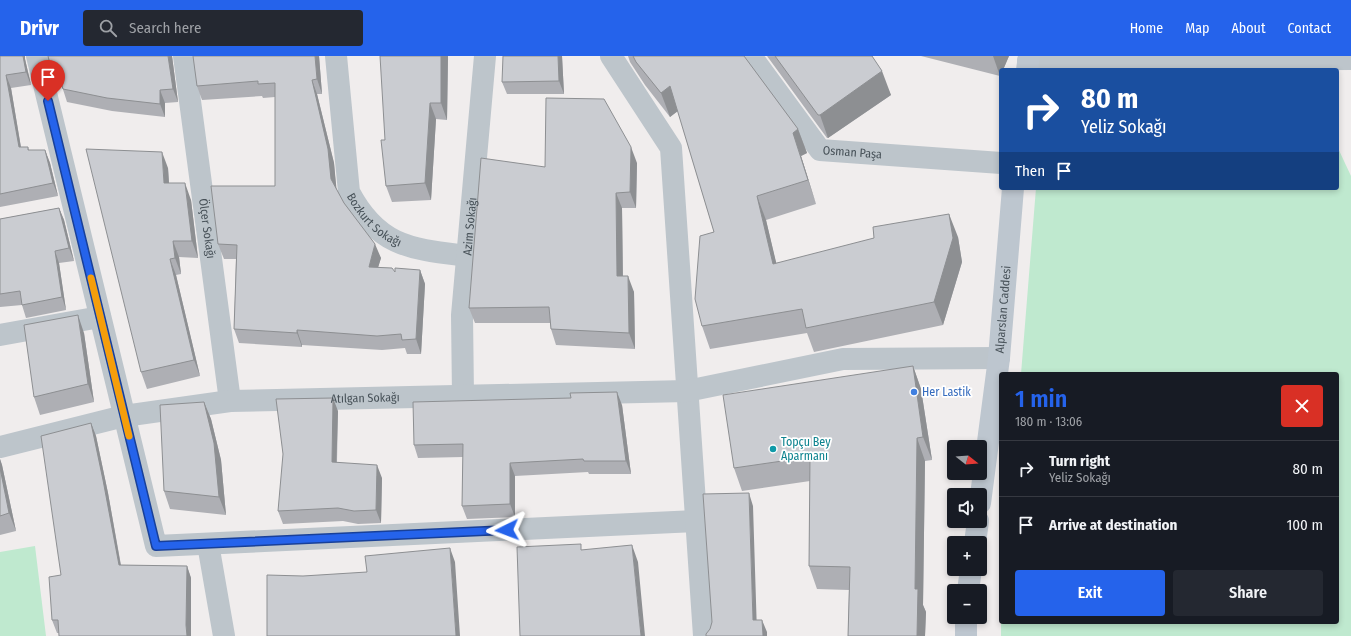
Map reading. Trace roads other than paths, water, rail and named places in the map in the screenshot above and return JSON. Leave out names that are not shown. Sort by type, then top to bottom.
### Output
[{"type":"street","points":[[37,56],[156,546],[696,521]]},
{"type":"street","name":"Ölçer Sokağı","points":[[184,56],[230,402]]},
{"type":"street","name":"Bozkurt Sokağı","points":[[336,56],[350,192],[358,208],[374,226],[395,241],[424,251],[467,256]]},
{"type":"street","name":"Azim Sokağı","points":[[463,396],[462,316],[485,56]]},
{"type":"street","points":[[611,56],[671,148],[704,636]]},
{"type":"street","name":"Osman Paşa","points":[[751,56],[820,150],[999,163]]},
{"type":"street","points":[[1028,62],[1351,59]]},
{"type":"street","name":"Alparslan Caddesi","points":[[982,488],[999,358],[1013,190]]},
{"type":"street","points":[[51,210],[73,206]]},
{"type":"street","points":[[0,335],[100,317]]},
{"type":"street","name":"Atılgan Sokağı","points":[[0,447],[124,416],[230,402],[687,391],[842,360],[999,358]]},
{"type":"street","points":[[208,544],[224,636]]},
{"type":"street","points":[[966,624],[966,636]]},
{"type":"place","name":"Her Lastik","points":[[914,392]]},
{"type":"place","name":"Topçu Bey Aparmanı","points":[[773,449]]}]
